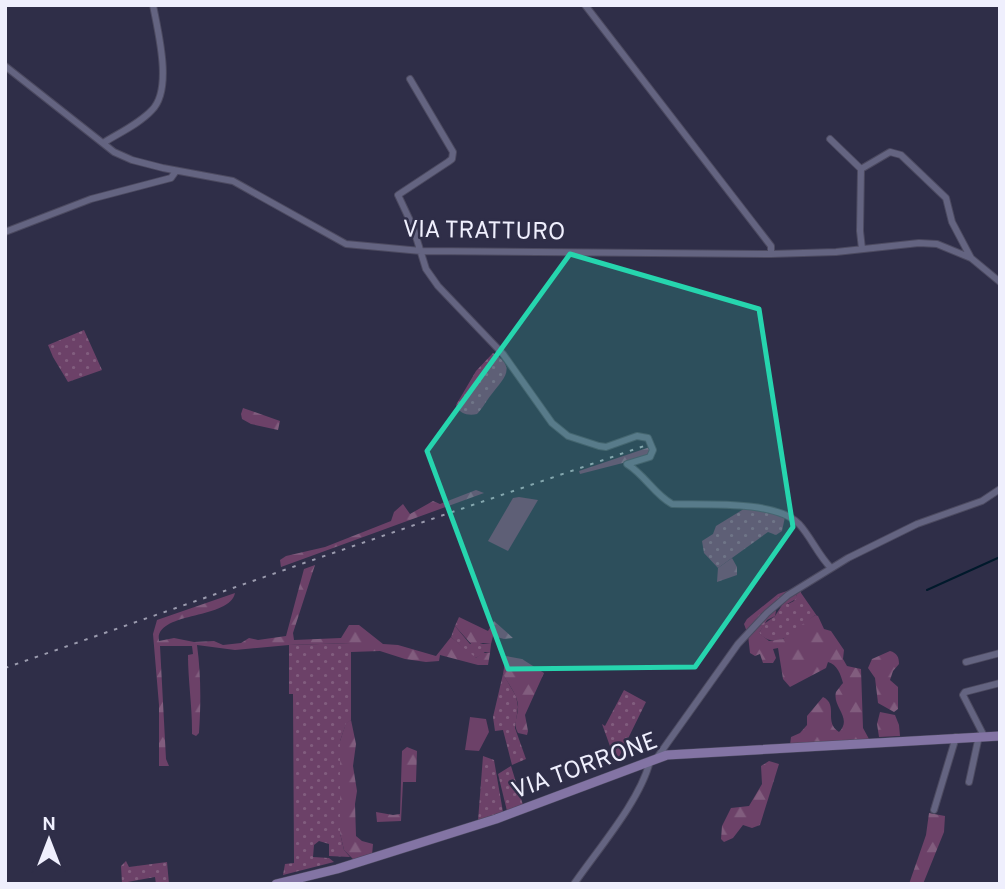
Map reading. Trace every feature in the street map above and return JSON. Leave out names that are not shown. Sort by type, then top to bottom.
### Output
[{"type":"main road","name":"VIA TORRONE","points":[[276,884],[337,869],[496,819],[653,760],[677,754],[1000,736]]},
{"type":"street","points":[[103,143],[142,119],[159,101],[162,76],[153,5]]},
{"type":"street","points":[[585,5],[771,246],[771,254]]},
{"type":"street","name":"VIA TRATTURO","points":[[5,66],[114,152],[132,160],[176,171],[233,181],[346,244],[421,251],[771,254],[937,244],[971,258],[1000,282]]},
{"type":"street","points":[[410,79],[453,152],[452,159],[398,195],[413,227],[426,269],[438,286],[494,344],[552,423],[568,436],[606,447],[637,436],[648,438],[653,450],[650,457],[627,464],[637,470],[665,500],[672,504],[729,504],[784,515],[796,522],[831,568]]},
{"type":"street","points":[[830,139],[862,169],[862,249]]},
{"type":"street","points":[[862,169],[890,152],[901,155],[946,198],[952,222],[971,258]]},
{"type":"street","points":[[5,232],[91,199],[172,178],[176,171]]},
{"type":"street","points":[[953,250],[962,244]]},
{"type":"street","points":[[575,884],[627,807],[653,760],[754,625],[788,594],[831,568],[917,524],[982,501],[1000,489]]},
{"type":"street","points":[[966,662],[1000,653]]},
{"type":"street","points":[[969,782],[982,736],[962,695],[1000,683]]},
{"type":"street","points":[[934,810],[956,737]]},
{"type":"highlighted area","points":[[570,254],[759,309],[793,527],[695,667],[508,669],[427,451]]},
{"type":"green space","points":[[84,330],[102,370],[68,382],[48,345]]},
{"type":"green space","points":[[493,353],[505,364],[506,374],[477,414],[462,412],[456,405],[476,371]]},
{"type":"green space","points":[[243,408],[280,421],[278,430],[251,424],[242,419]]},
{"type":"green space","points":[[650,447],[650,456],[580,474],[579,471]]},
{"type":"green space","points":[[476,490],[484,493],[281,567],[280,560],[286,556],[325,547],[391,521],[394,512],[403,504],[410,514],[433,501],[440,504]]},
{"type":"green space","points":[[513,498],[538,500],[508,551],[488,541]]},
{"type":"green space","points":[[747,507],[785,517],[782,531],[776,535],[768,532],[718,568],[704,553],[702,541],[713,534],[716,526]]},
{"type":"green space","points":[[732,558],[737,567],[737,575],[717,582],[718,568]]},
{"type":"green space","points":[[315,565],[293,633],[294,640],[341,638],[349,625],[359,625],[383,644],[398,645],[436,656],[451,637],[476,658],[482,653],[490,653],[488,665],[440,655],[439,661],[426,662],[380,651],[351,652],[351,643],[235,650],[197,645],[200,700],[199,733],[196,736],[192,734],[188,664],[188,655],[193,654],[192,646],[160,646],[166,759],[169,766],[159,766],[159,705],[153,634],[157,620],[235,593],[230,602],[220,608],[168,625],[161,631],[159,641],[174,638],[194,642],[214,641],[223,645],[241,643],[249,638],[258,640],[286,636],[304,569]]},
{"type":"green space","points":[[790,590],[797,593],[796,599],[771,607],[776,611],[775,616],[767,620],[759,633],[769,641],[783,639],[815,615],[818,616],[824,629],[831,631],[844,650],[843,659],[847,666],[861,669],[863,728],[869,739],[790,745],[791,737],[800,733],[807,725],[807,716],[823,697],[830,704],[834,728],[839,732],[844,722],[836,697],[836,692],[843,683],[834,665],[828,662],[826,668],[790,687],[783,679],[778,648],[773,649],[776,658],[773,663],[763,663],[760,654],[755,656],[750,653],[744,624],[747,619],[778,594]]},
{"type":"green space","points":[[799,590],[817,616],[781,640],[766,639],[759,633],[764,624],[775,616],[784,602],[788,604],[794,601]]},
{"type":"green space","points":[[459,617],[488,631],[494,621],[513,638],[493,636],[491,644],[473,646],[455,626]]},
{"type":"green space","points":[[455,626],[470,644],[491,644],[490,653],[485,652],[476,658],[472,656],[451,637]]},
{"type":"green space","points":[[351,643],[351,720],[346,724],[340,741],[340,833],[344,850],[350,857],[329,856],[329,844],[319,841],[314,845],[313,857],[329,858],[334,862],[283,875],[285,864],[294,863],[293,694],[289,694],[289,645]]},
{"type":"green space","points":[[890,651],[896,654],[899,662],[890,680],[898,687],[898,709],[894,712],[878,703],[875,678],[868,668],[872,659]]},
{"type":"green space","points":[[506,656],[522,659],[544,673],[525,715],[527,735],[518,733],[516,729],[517,701],[503,674]]},
{"type":"green space","points":[[503,674],[516,696],[518,707],[515,728],[526,759],[512,765],[503,730],[495,731],[493,717]]},
{"type":"green space","points":[[624,690],[646,702],[616,763],[602,724],[605,726]]},
{"type":"green space","points":[[880,712],[895,715],[900,736],[879,737],[877,724]]},
{"type":"green space","points":[[470,717],[486,719],[489,732],[479,751],[465,750]]},
{"type":"green space","points":[[351,720],[356,744],[353,766],[357,791],[356,836],[373,844],[372,855],[354,860],[344,850],[340,833],[340,741],[346,723]]},
{"type":"green space","points":[[407,747],[417,751],[416,782],[403,782],[401,821],[377,822],[376,812],[400,814],[402,751]]},
{"type":"green space","points":[[483,756],[494,760],[503,812],[478,821]]},
{"type":"green space","points":[[769,761],[779,764],[760,825],[752,828],[743,825],[733,838],[724,842],[721,839],[722,826],[731,808],[749,806],[762,784],[761,766]]},
{"type":"green space","points":[[511,766],[523,805],[507,811],[498,774]]},
{"type":"green space","points":[[929,813],[945,816],[944,832],[923,884],[909,884],[926,835]]},
{"type":"green space","points":[[126,861],[129,867],[167,862],[169,884],[156,884],[155,877],[122,883],[121,866]]},
{"type":"waterway","points":[[927,590],[1000,557]]},
{"type":"railway","points":[[5,668],[647,445]]}]
